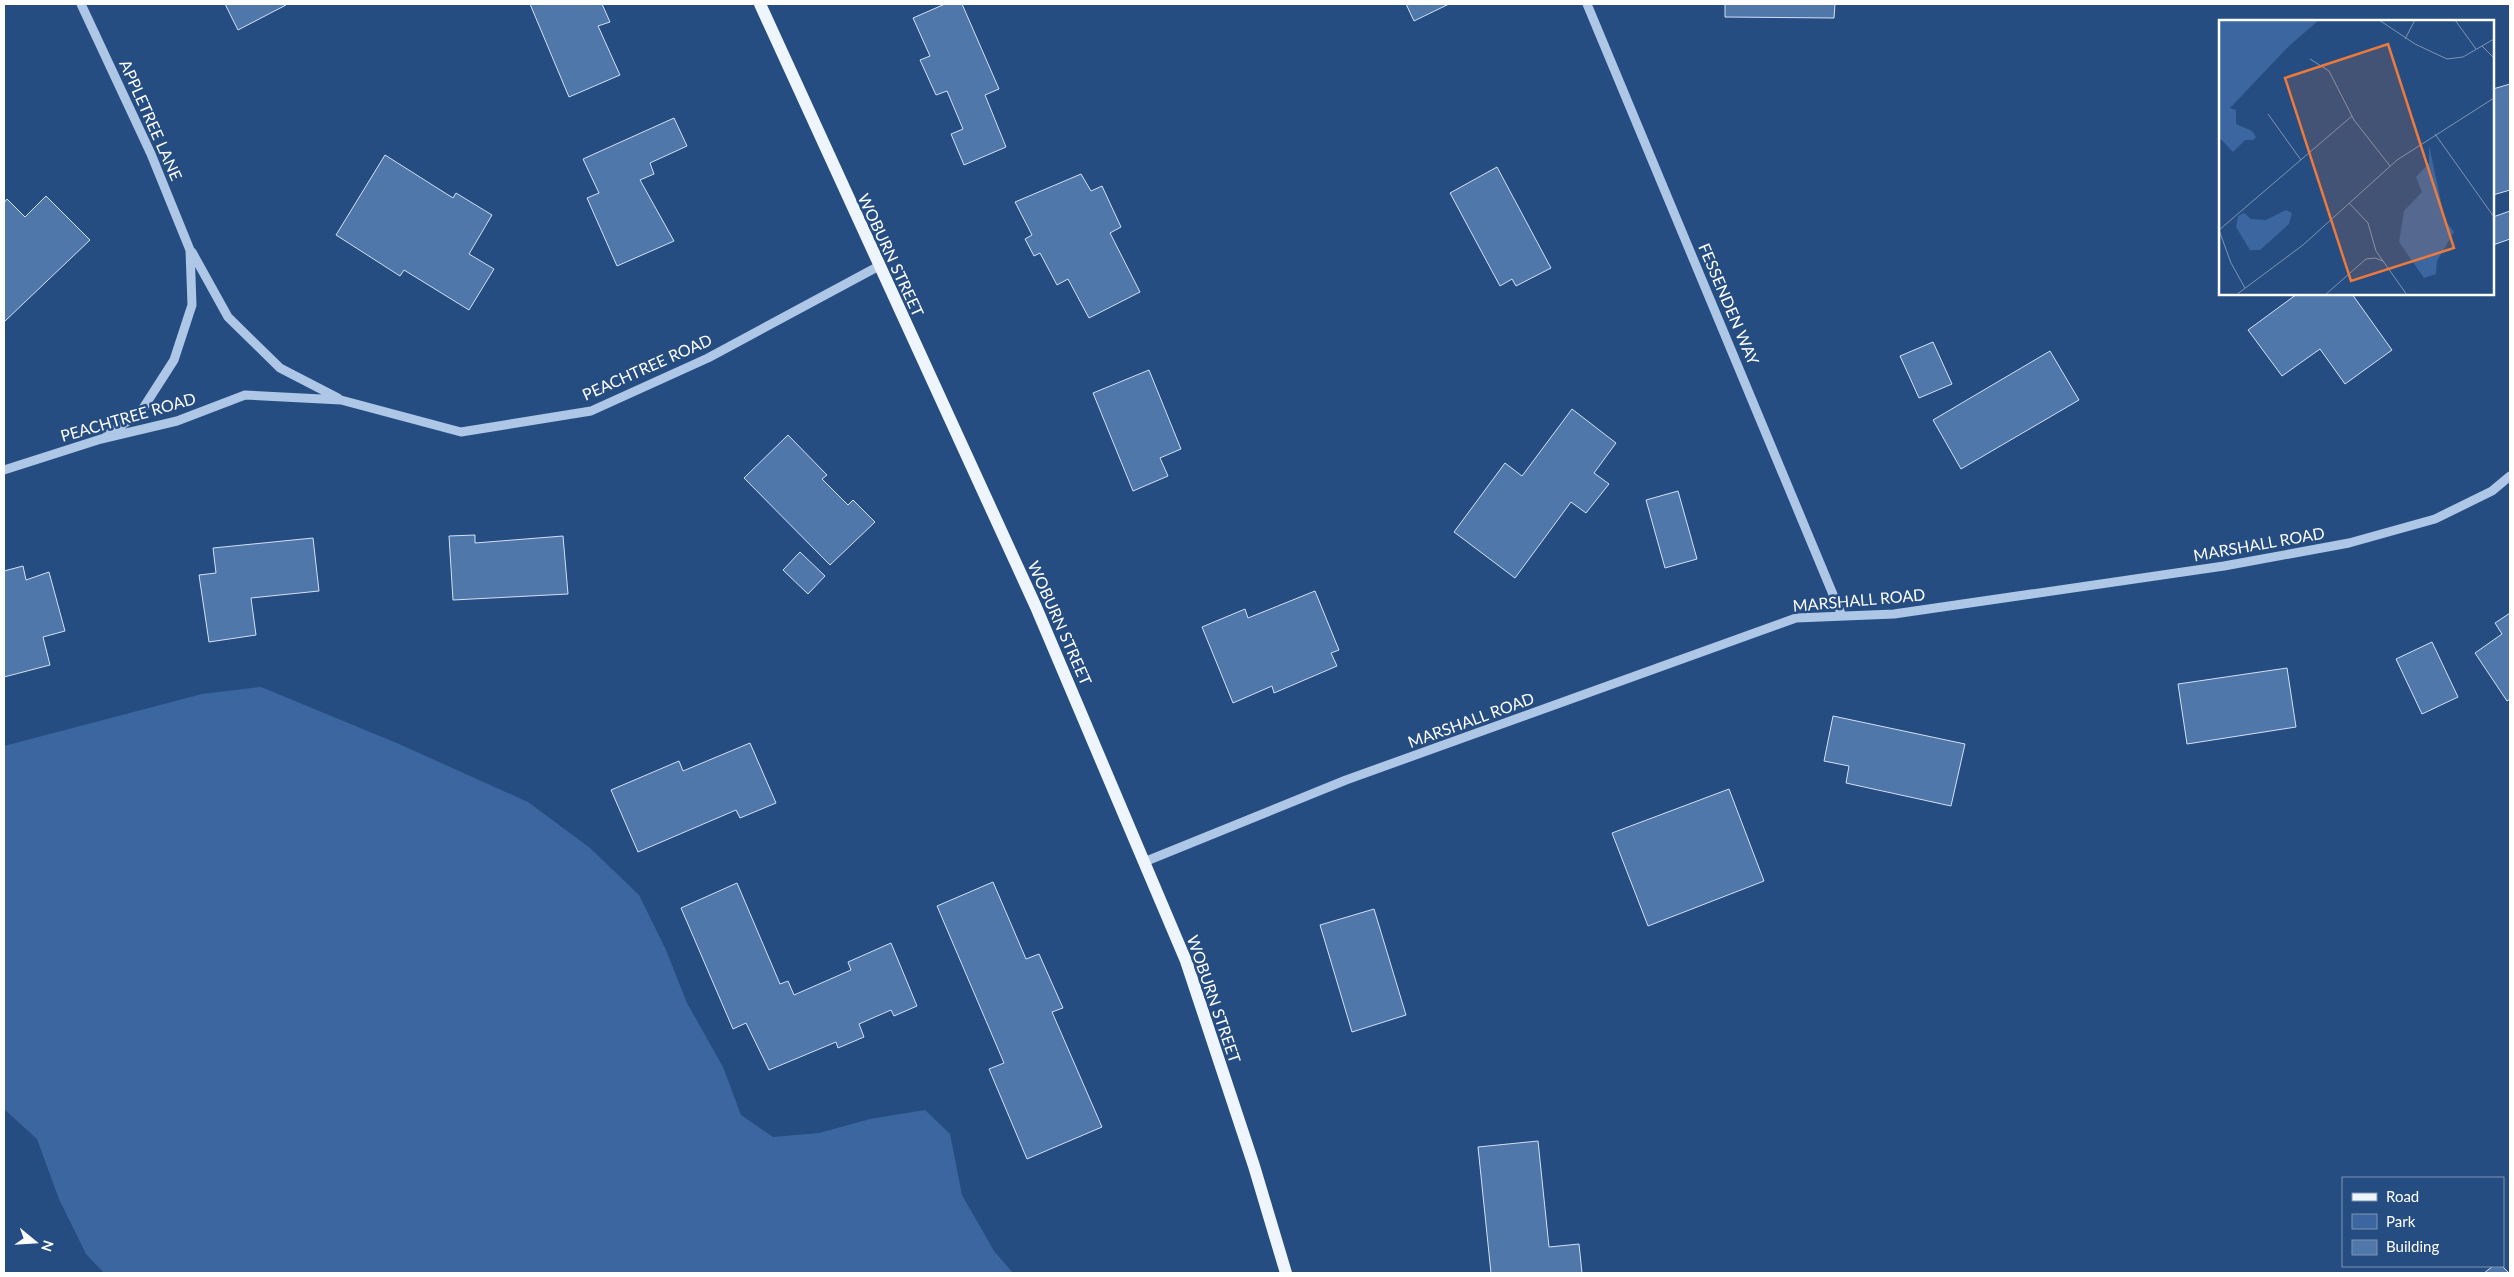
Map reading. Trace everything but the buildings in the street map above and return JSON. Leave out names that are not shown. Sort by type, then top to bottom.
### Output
[{"type":"main road","name":"WOBURN STREET","points":[[760,4],[1036,607],[1186,961],[1254,1166],[1286,1273]]},
{"type":"street","name":"APPLETREE LANE","points":[[81,4],[150,154],[190,250],[228,316],[280,368],[341,400]]},
{"type":"street","name":"FESSENDEN WAY","points":[[1587,4],[1842,616]]},
{"type":"street","name":"APPLETREE LANE","points":[[101,439],[140,413],[174,360],[192,305],[190,250]]},
{"type":"street","name":"PEACHTREE ROAD","points":[[4,470],[101,439],[177,421],[245,395],[341,400],[461,432],[590,411],[708,358],[879,266]]},
{"type":"street","name":"MARSHALL ROAD","points":[[1144,862],[1346,780],[1796,618],[1894,614],[2224,566],[2350,543],[2435,519],[2492,491],[2510,476]]},
{"type":"green space","points":[[261,687],[399,744],[528,802],[590,848],[639,895],[666,950],[687,1003],[723,1067],[741,1115],[773,1137],[819,1133],[870,1119],[925,1110],[950,1134],[962,1195],[994,1251],[1013,1273],[104,1273],[86,1254],[59,1199],[37,1139],[4,1109],[4,746],[202,694]]}]
